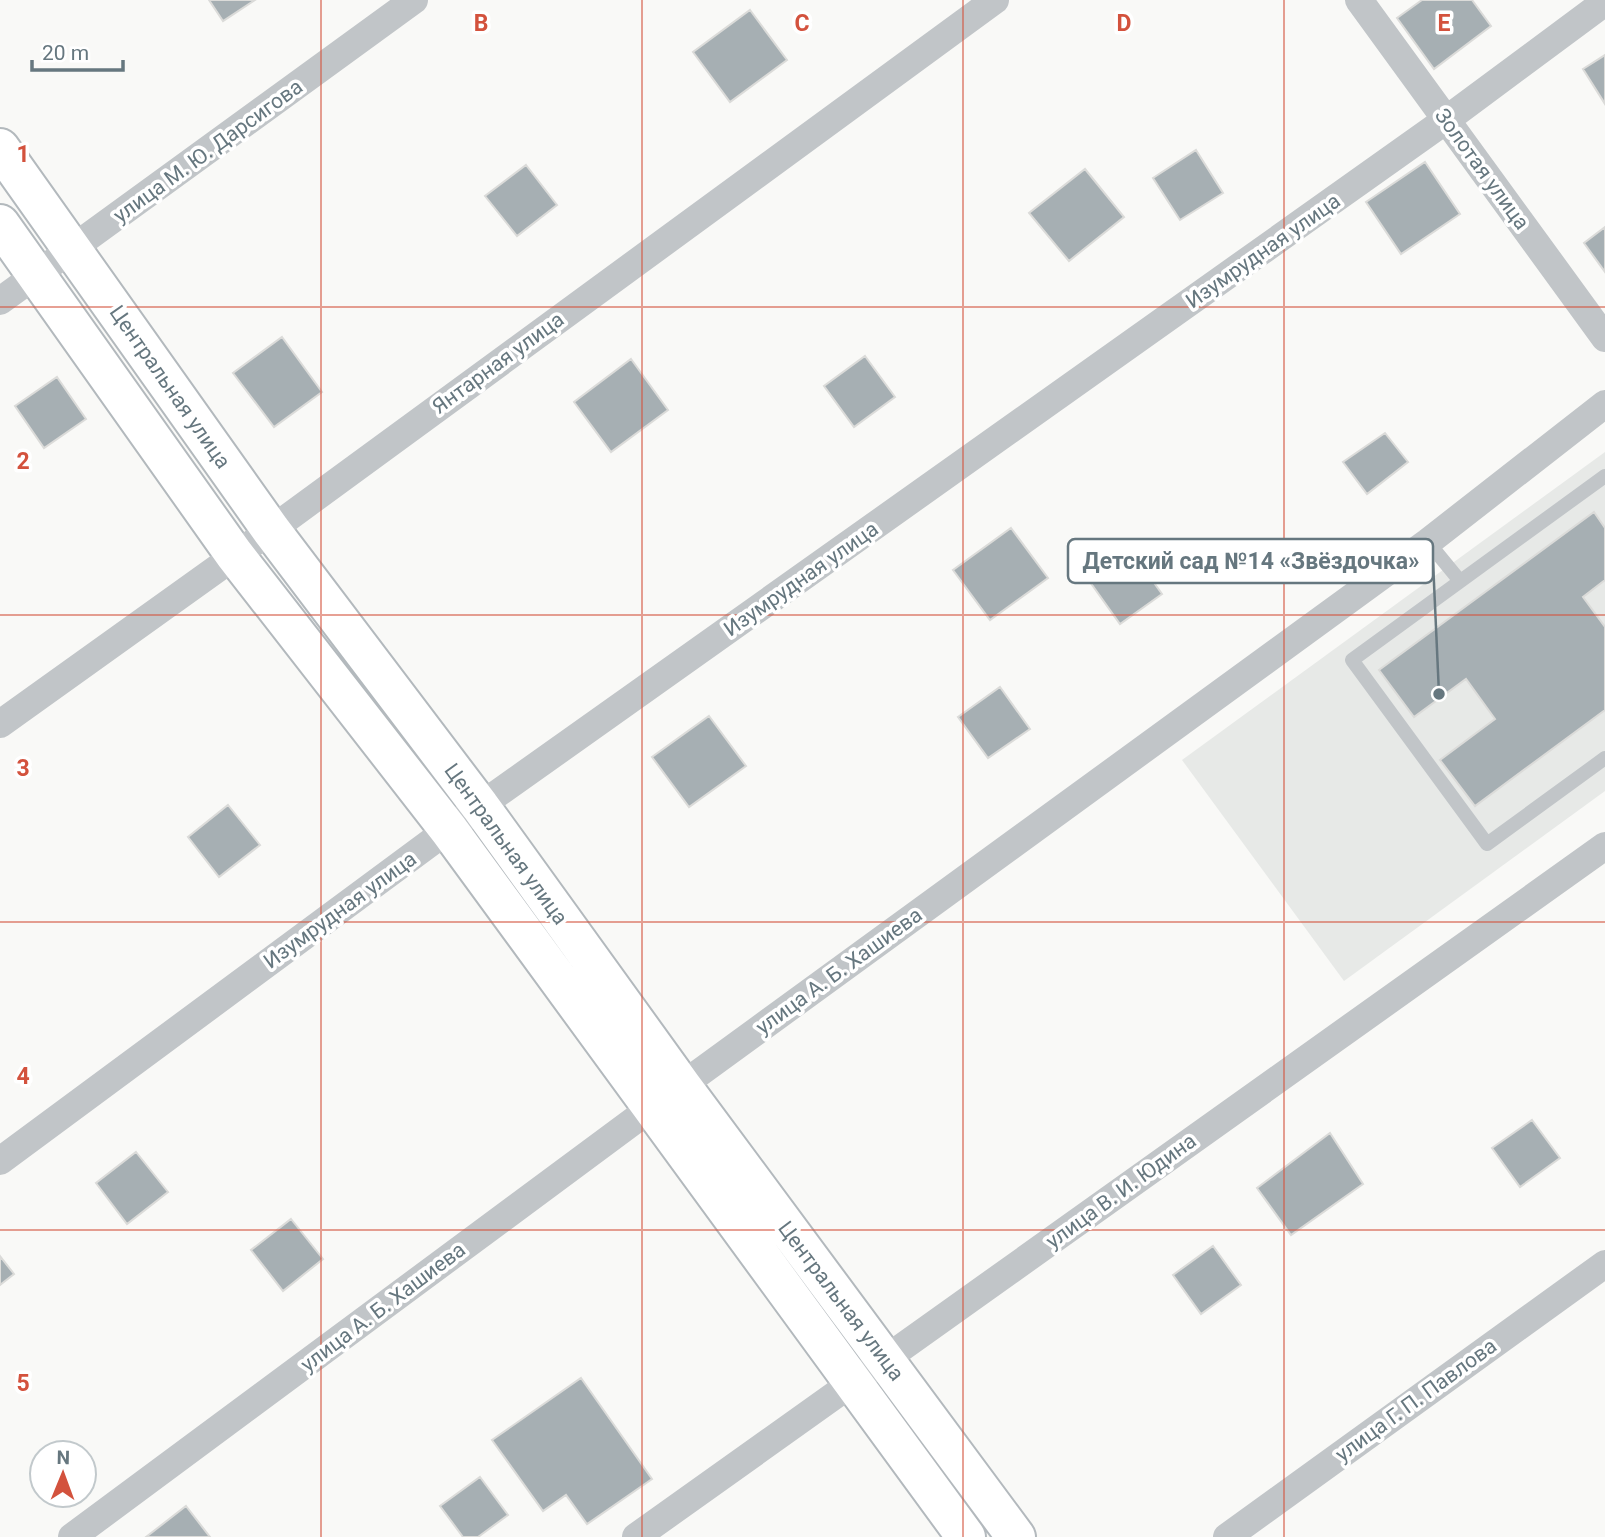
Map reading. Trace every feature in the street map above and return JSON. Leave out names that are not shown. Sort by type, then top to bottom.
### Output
[{"type":"street","name":"улица М. Ю. Дарсигова","points":[[0,301],[414,0]]},
{"type":"street","name":"Янтарная улица","points":[[0,724],[271,530],[995,0]]},
{"type":"street","name":"Золотая улица","points":[[1359,0],[1605,338]]},
{"type":"street","name":"Изумрудная улица","points":[[0,1161],[480,806],[1446,120],[1605,2]]},
{"type":"street","name":"Центральная улица","points":[[0,148],[271,530],[480,806],[682,1086],[1016,1537]]},
{"type":"street","name":"Центральная улица","points":[[0,224],[234,554],[449,830],[965,1537]]},
{"type":"street","name":"улица А. Б. Хашиева","points":[[72,1537],[651,1108],[1428,542],[1605,404]]},
{"type":"street","name":"улица В. И. Юдина","points":[[636,1537],[1605,846]]},
{"type":"street","name":"улица Г. П. Павлова","points":[[1227,1537],[1605,1264]]},
{"type":"lane","points":[[1605,476],[1352,660],[1487,844],[1605,758]]},
{"type":"lane","points":[[1428,542],[1460,581]]},
{"type":"shaded area","points":[[1605,452],[1605,791],[1344,981],[1182,760]]},
{"type":"building","points":[[209,0],[255,0],[223,21]]},
{"type":"building","points":[[1422,0],[1472,0],[1491,26],[1434,69],[1397,18]]},
{"type":"building","points":[[750,10],[787,60],[730,102],[693,52]]},
{"type":"building","points":[[1605,55],[1605,104],[1583,69]]},
{"type":"building","points":[[1196,150],[1223,193],[1180,220],[1153,178]]},
{"type":"building","points":[[1425,162],[1460,214],[1401,254],[1366,202]]},
{"type":"building","points":[[526,165],[557,205],[517,236],[485,196]]},
{"type":"building","points":[[1085,169],[1124,217],[1069,261],[1029,213]]},
{"type":"building","points":[[1605,227],[1605,272],[1584,243]]},
{"type":"building","points":[[282,337],[322,392],[274,427],[233,373]]},
{"type":"building","points":[[865,356],[895,397],[854,427],[824,386]]},
{"type":"building","points":[[631,359],[668,410],[611,452],[574,402]]},
{"type":"building","points":[[57,377],[86,419],[44,448],[15,406]]},
{"type":"building","points":[[1385,433],[1408,462],[1367,494],[1343,462]]},
{"type":"building","points":[[1594,512],[1605,528],[1605,580],[1583,597],[1605,627],[1605,710],[1475,806],[1440,760],[1495,719],[1466,679],[1414,717],[1379,670]]},
{"type":"building","points":[[1011,528],[1048,578],[990,620],[953,570]]},
{"type":"building","points":[[1132,552],[1162,594],[1120,624],[1090,582]]},
{"type":"building","points":[[1000,687],[1030,729],[988,758],[958,717]]},
{"type":"building","points":[[709,716],[746,766],[689,807],[652,757]]},
{"type":"building","points":[[228,805],[260,845],[219,877],[188,837]]},
{"type":"building","points":[[1532,1120],[1560,1158],[1520,1187],[1492,1148]]},
{"type":"building","points":[[1330,1133],[1363,1184],[1291,1235],[1257,1188]]},
{"type":"building","points":[[136,1152],[168,1192],[127,1224],[96,1183]]},
{"type":"building","points":[[291,1219],[323,1259],[283,1291],[251,1250]]},
{"type":"building","points":[[1213,1246],[1241,1285],[1201,1314],[1173,1275]]},
{"type":"building","points":[[0,1256],[14,1274],[0,1285]]},
{"type":"building","points":[[581,1378],[652,1479],[587,1524],[566,1495],[543,1511],[492,1440]]},
{"type":"building","points":[[480,1477],[508,1515],[478,1537],[463,1537],[440,1506]]},
{"type":"building","points":[[186,1506],[210,1537],[146,1537]]},
{"type":"place","name":"Детский сад №14 «Звёздочка»","points":[[1439,694]]}]
